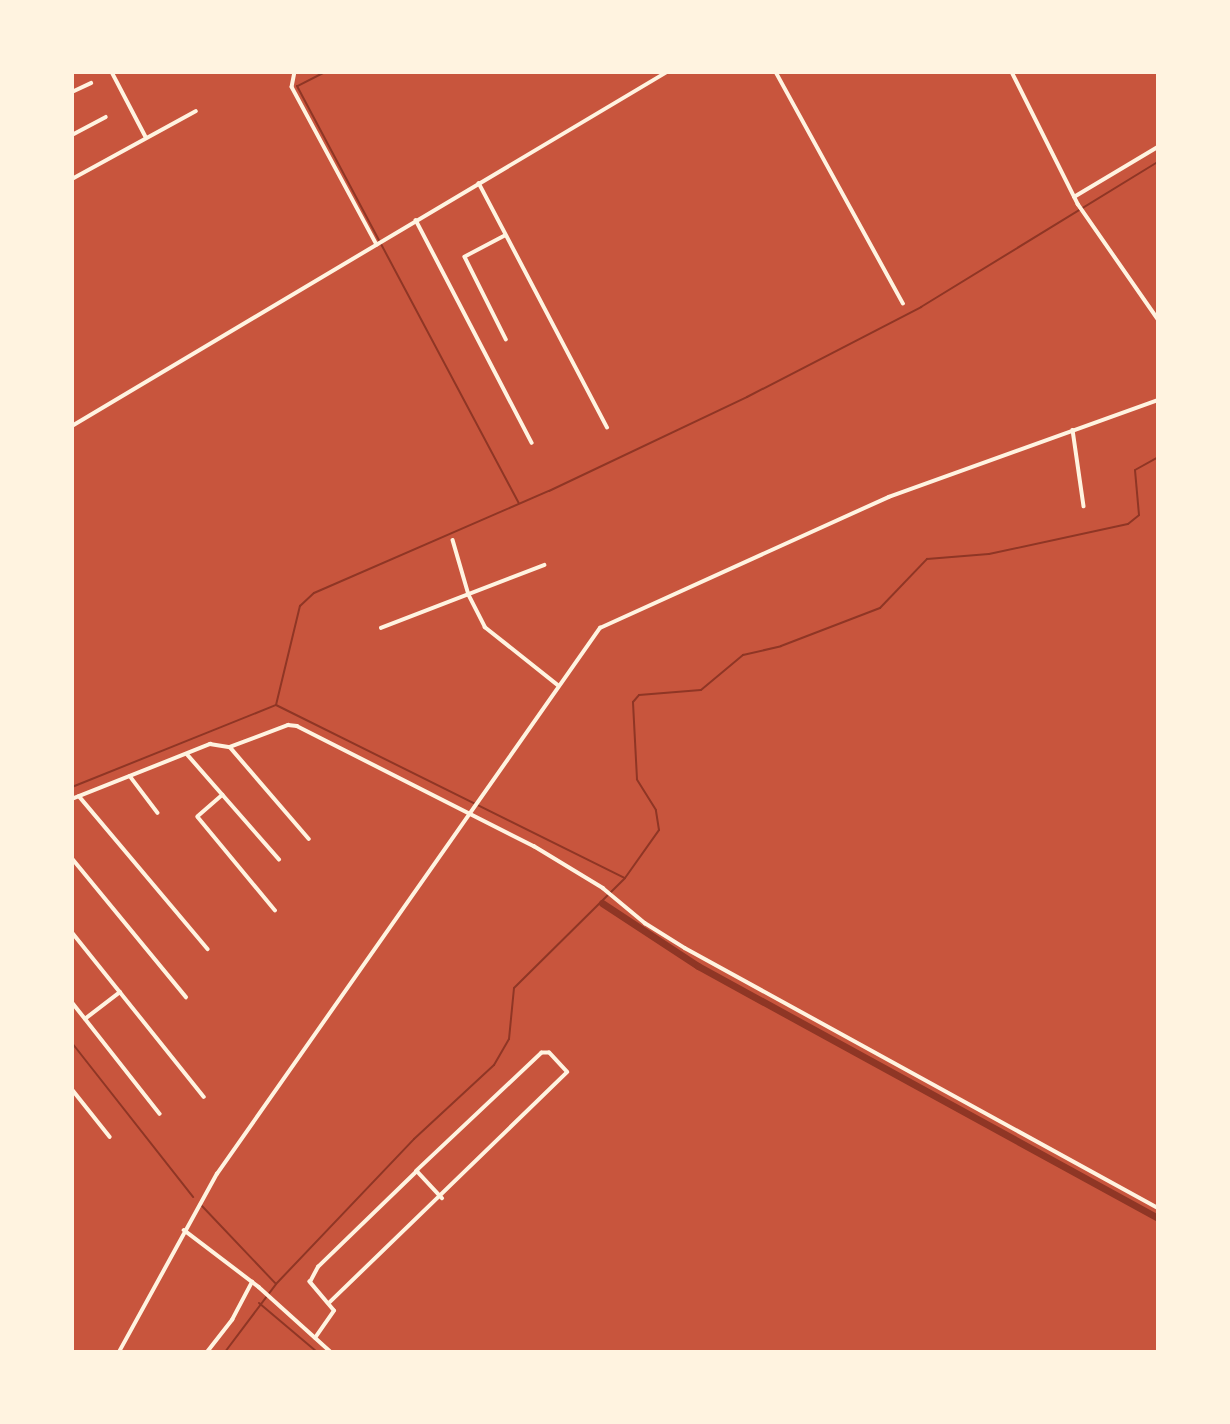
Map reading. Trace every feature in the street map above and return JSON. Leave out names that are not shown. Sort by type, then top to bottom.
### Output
[{"type":"street","points":[[113,72],[146,137]]},
{"type":"street","points":[[295,72],[292,86],[377,246]]},
{"type":"street","points":[[72,426],[667,72]]},
{"type":"street","points":[[776,72],[903,303]]},
{"type":"street","points":[[1012,72],[1078,204],[1158,319]]},
{"type":"street","points":[[72,92],[91,83]]},
{"type":"street","points":[[72,177],[196,111]]},
{"type":"street","points":[[72,135],[106,117]]},
{"type":"street","points":[[1074,197],[1158,147]]},
{"type":"street","points":[[479,183],[607,427]]},
{"type":"street","points":[[416,220],[532,443]]},
{"type":"street","points":[[505,236],[465,257],[506,339]]},
{"type":"street","points":[[119,1352],[216,1174],[558,685],[604,626],[889,497],[1158,400]]},
{"type":"street","points":[[1073,430],[1084,506]]},
{"type":"street","points":[[453,540],[469,595],[485,627],[558,685]]},
{"type":"street","points":[[381,628],[544,565]]},
{"type":"street","points":[[72,799],[211,744],[230,747],[294,725],[520,838],[603,888],[685,948],[1158,1208]]},
{"type":"street","points":[[230,747],[309,838]]},
{"type":"street","points":[[187,754],[279,859]]},
{"type":"street","points":[[130,776],[158,813]]},
{"type":"street","points":[[223,795],[198,817],[275,910]]},
{"type":"street","points":[[79,796],[208,949]]},
{"type":"street","points":[[72,858],[186,997]]},
{"type":"street","points":[[72,932],[204,1097]]},
{"type":"street","points":[[85,1019],[120,992]]},
{"type":"street","points":[[72,1002],[160,1114]]},
{"type":"street","points":[[315,1338],[332,1318],[330,1302],[310,1282],[312,1274],[542,1053],[549,1053],[568,1075],[330,1302]]},
{"type":"street","points":[[72,1089],[110,1137]]},
{"type":"street","points":[[417,1171],[442,1198]]},
{"type":"street","points":[[184,1230],[259,1287],[328,1351]]},
{"type":"street","points":[[207,1352],[232,1320],[252,1282]]},
{"type":"waterway","points":[[325,72],[297,86],[519,503]]},
{"type":"waterway","points":[[276,705],[300,606],[314,593],[549,491],[747,397],[921,307],[1158,162]]},
{"type":"waterway","points":[[225,1352],[276,1284],[414,1139],[494,1065],[509,1039],[514,988],[625,878],[659,830],[656,810],[637,779],[633,702],[639,695],[701,690],[743,655],[781,646],[880,608],[927,559],[989,554],[1128,524],[1139,515],[1135,470],[1158,457]]},
{"type":"waterway","points":[[72,787],[276,705],[624,878]]},
{"type":"waterway","points":[[602,903],[698,966],[1158,1218]]},
{"type":"waterway","points":[[72,1043],[193,1197]]},
{"type":"waterway","points":[[202,1206],[275,1283]]},
{"type":"waterway","points":[[259,1303],[317,1352]]}]
